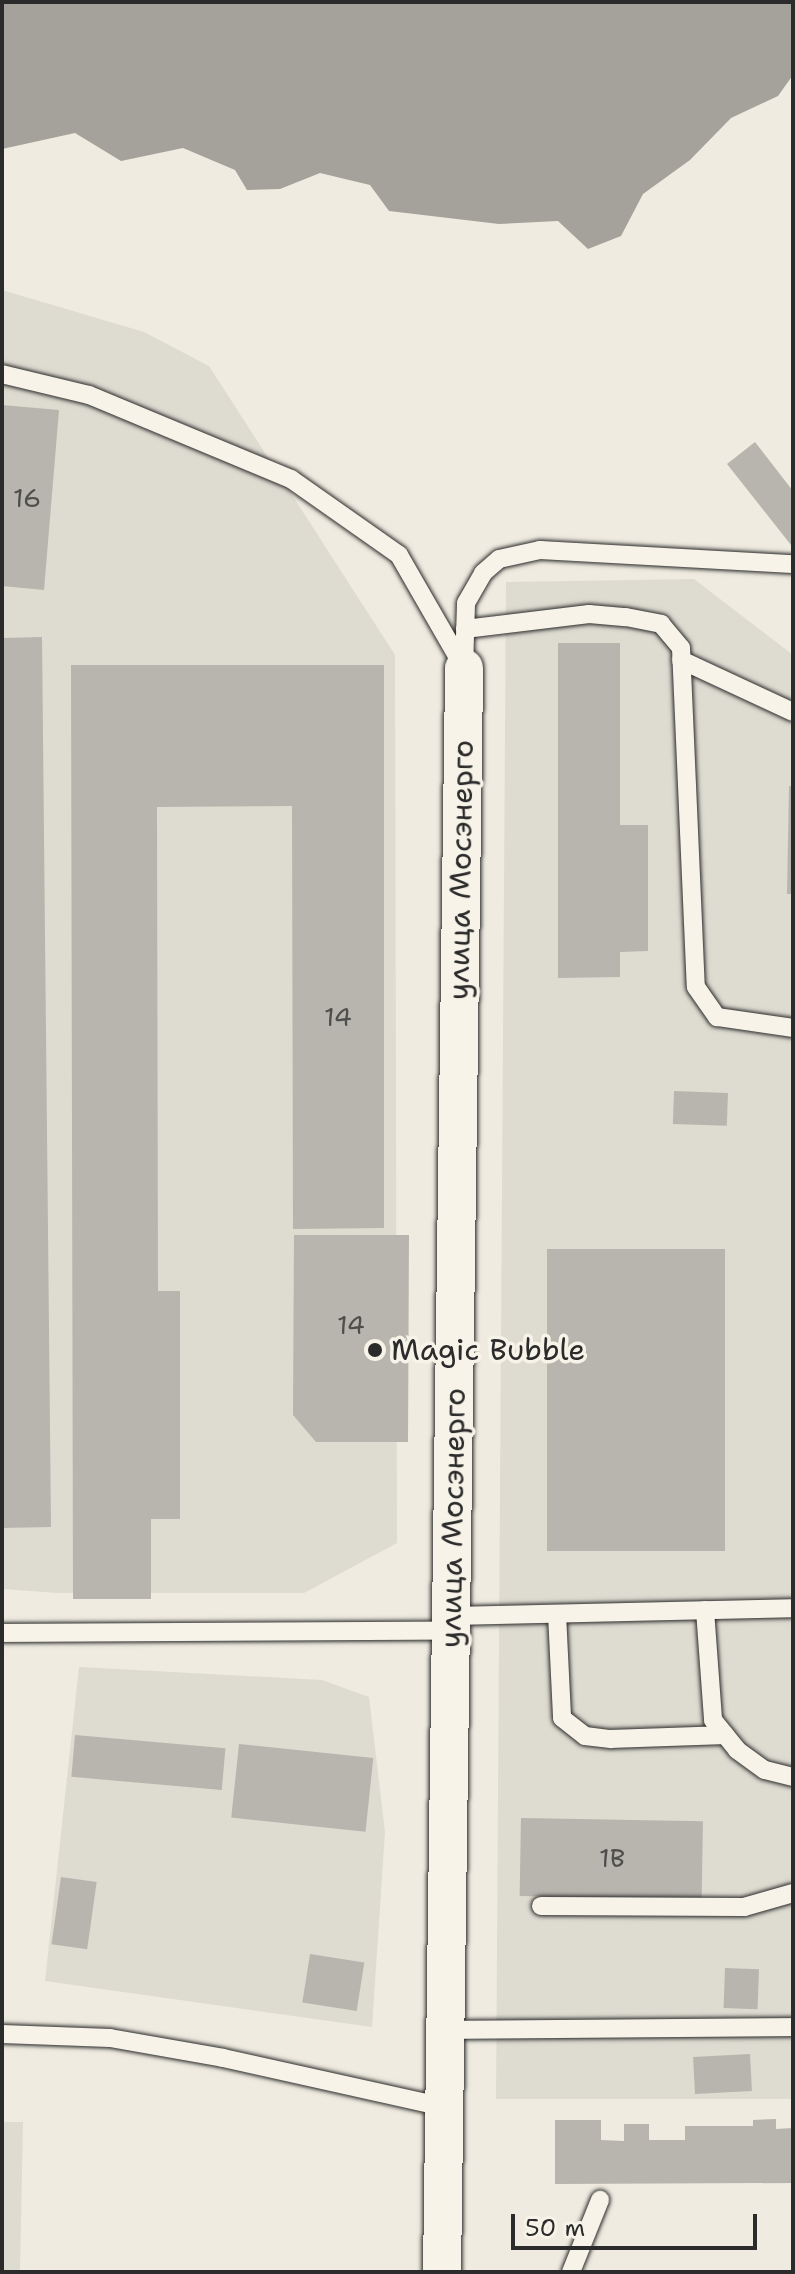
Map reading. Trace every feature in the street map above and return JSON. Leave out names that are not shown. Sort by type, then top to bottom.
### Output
[{"type":"street","name":"улица Мосэнерго","points":[[442,2272],[464,668]]},
{"type":"lane","points":[[2,374],[89,395],[291,479],[399,555],[464,668]]},
{"type":"lane","points":[[464,668],[466,603],[483,573],[499,559],[540,550],[793,564]]},
{"type":"lane","points":[[465,629],[589,614],[626,617],[661,624],[681,648],[696,987],[717,1017],[793,1028]]},
{"type":"lane","points":[[681,660],[793,712]]},
{"type":"lane","points":[[2,1633],[451,1623],[557,1614],[793,1608]]},
{"type":"lane","points":[[705,1610],[713,1720],[737,1750],[765,1770],[793,1777]]},
{"type":"lane","points":[[557,1614],[562,1718],[585,1736],[611,1739],[725,1735]]},
{"type":"lane","points":[[541,1906],[744,1907],[793,1893]]},
{"type":"lane","points":[[445,2030],[793,2027]]},
{"type":"lane","points":[[2,2034],[110,2038],[223,2058],[444,2107]]},
{"type":"lane","points":[[571,2272],[600,2200]]},
{"type":"shaded area","points":[[2,2],[793,2],[793,75],[778,96],[731,118],[690,160],[643,194],[621,236],[588,249],[558,221],[499,224],[389,211],[370,185],[320,173],[280,189],[247,190],[235,170],[183,148],[121,161],[75,133],[2,149]]},
{"type":"shaded area","points":[[2,290],[144,332],[209,366],[395,655],[397,1543],[304,1593],[58,1593],[2,1589]]},
{"type":"shaded area","points":[[694,579],[793,655],[793,2099],[496,2099],[506,582]]},
{"type":"shaded area","points":[[79,1667],[322,1680],[369,1697],[385,1832],[372,2027],[45,1981]]},
{"type":"shaded area","points":[[2,2122],[23,2122],[20,2272],[2,2272]]},
{"type":"building","points":[[2,405],[59,410],[44,590],[2,586]]},
{"type":"building","points":[[755,442],[793,491],[791,545],[727,464]]},
{"type":"building","points":[[42,637],[51,1527],[2,1528],[2,638]]},
{"type":"building","points":[[558,643],[620,643],[620,825],[648,825],[648,951],[620,952],[620,977],[558,978]]},
{"type":"building","points":[[71,665],[384,665],[384,1228],[293,1229],[292,806],[157,807],[158,1291],[180,1291],[180,1519],[151,1519],[151,1599],[73,1599]]},
{"type":"building","points":[[789,786],[793,786],[793,894],[787,894]]},
{"type":"building","points":[[674,1091],[728,1093],[727,1126],[673,1124]]},
{"type":"building","points":[[294,1235],[409,1235],[408,1442],[316,1442],[293,1415]]},
{"type":"building","points":[[547,1249],[725,1249],[725,1551],[547,1551]]},
{"type":"building","points":[[75,1735],[225,1748],[222,1790],[71,1777]]},
{"type":"building","points":[[239,1744],[373,1758],[366,1832],[231,1818]]},
{"type":"building","points":[[521,1818],[703,1821],[702,1899],[520,1896]]},
{"type":"building","points":[[61,1877],[97,1882],[87,1949],[52,1944]]},
{"type":"building","points":[[310,1954],[364,1963],[357,2011],[302,2002]]},
{"type":"building","points":[[725,1968],[759,1969],[758,2009],[724,2008]]},
{"type":"building","points":[[750,2054],[752,2091],[695,2094],[693,2057]]},
{"type":"building","points":[[776,2119],[776,2129],[793,2128],[793,2183],[555,2184],[555,2120],[601,2120],[601,2140],[624,2141],[624,2124],[649,2124],[649,2140],[685,2140],[685,2126],[753,2126],[753,2120]]},
{"type":"place","name":"Magic Bubble","points":[[375,1350]]}]
